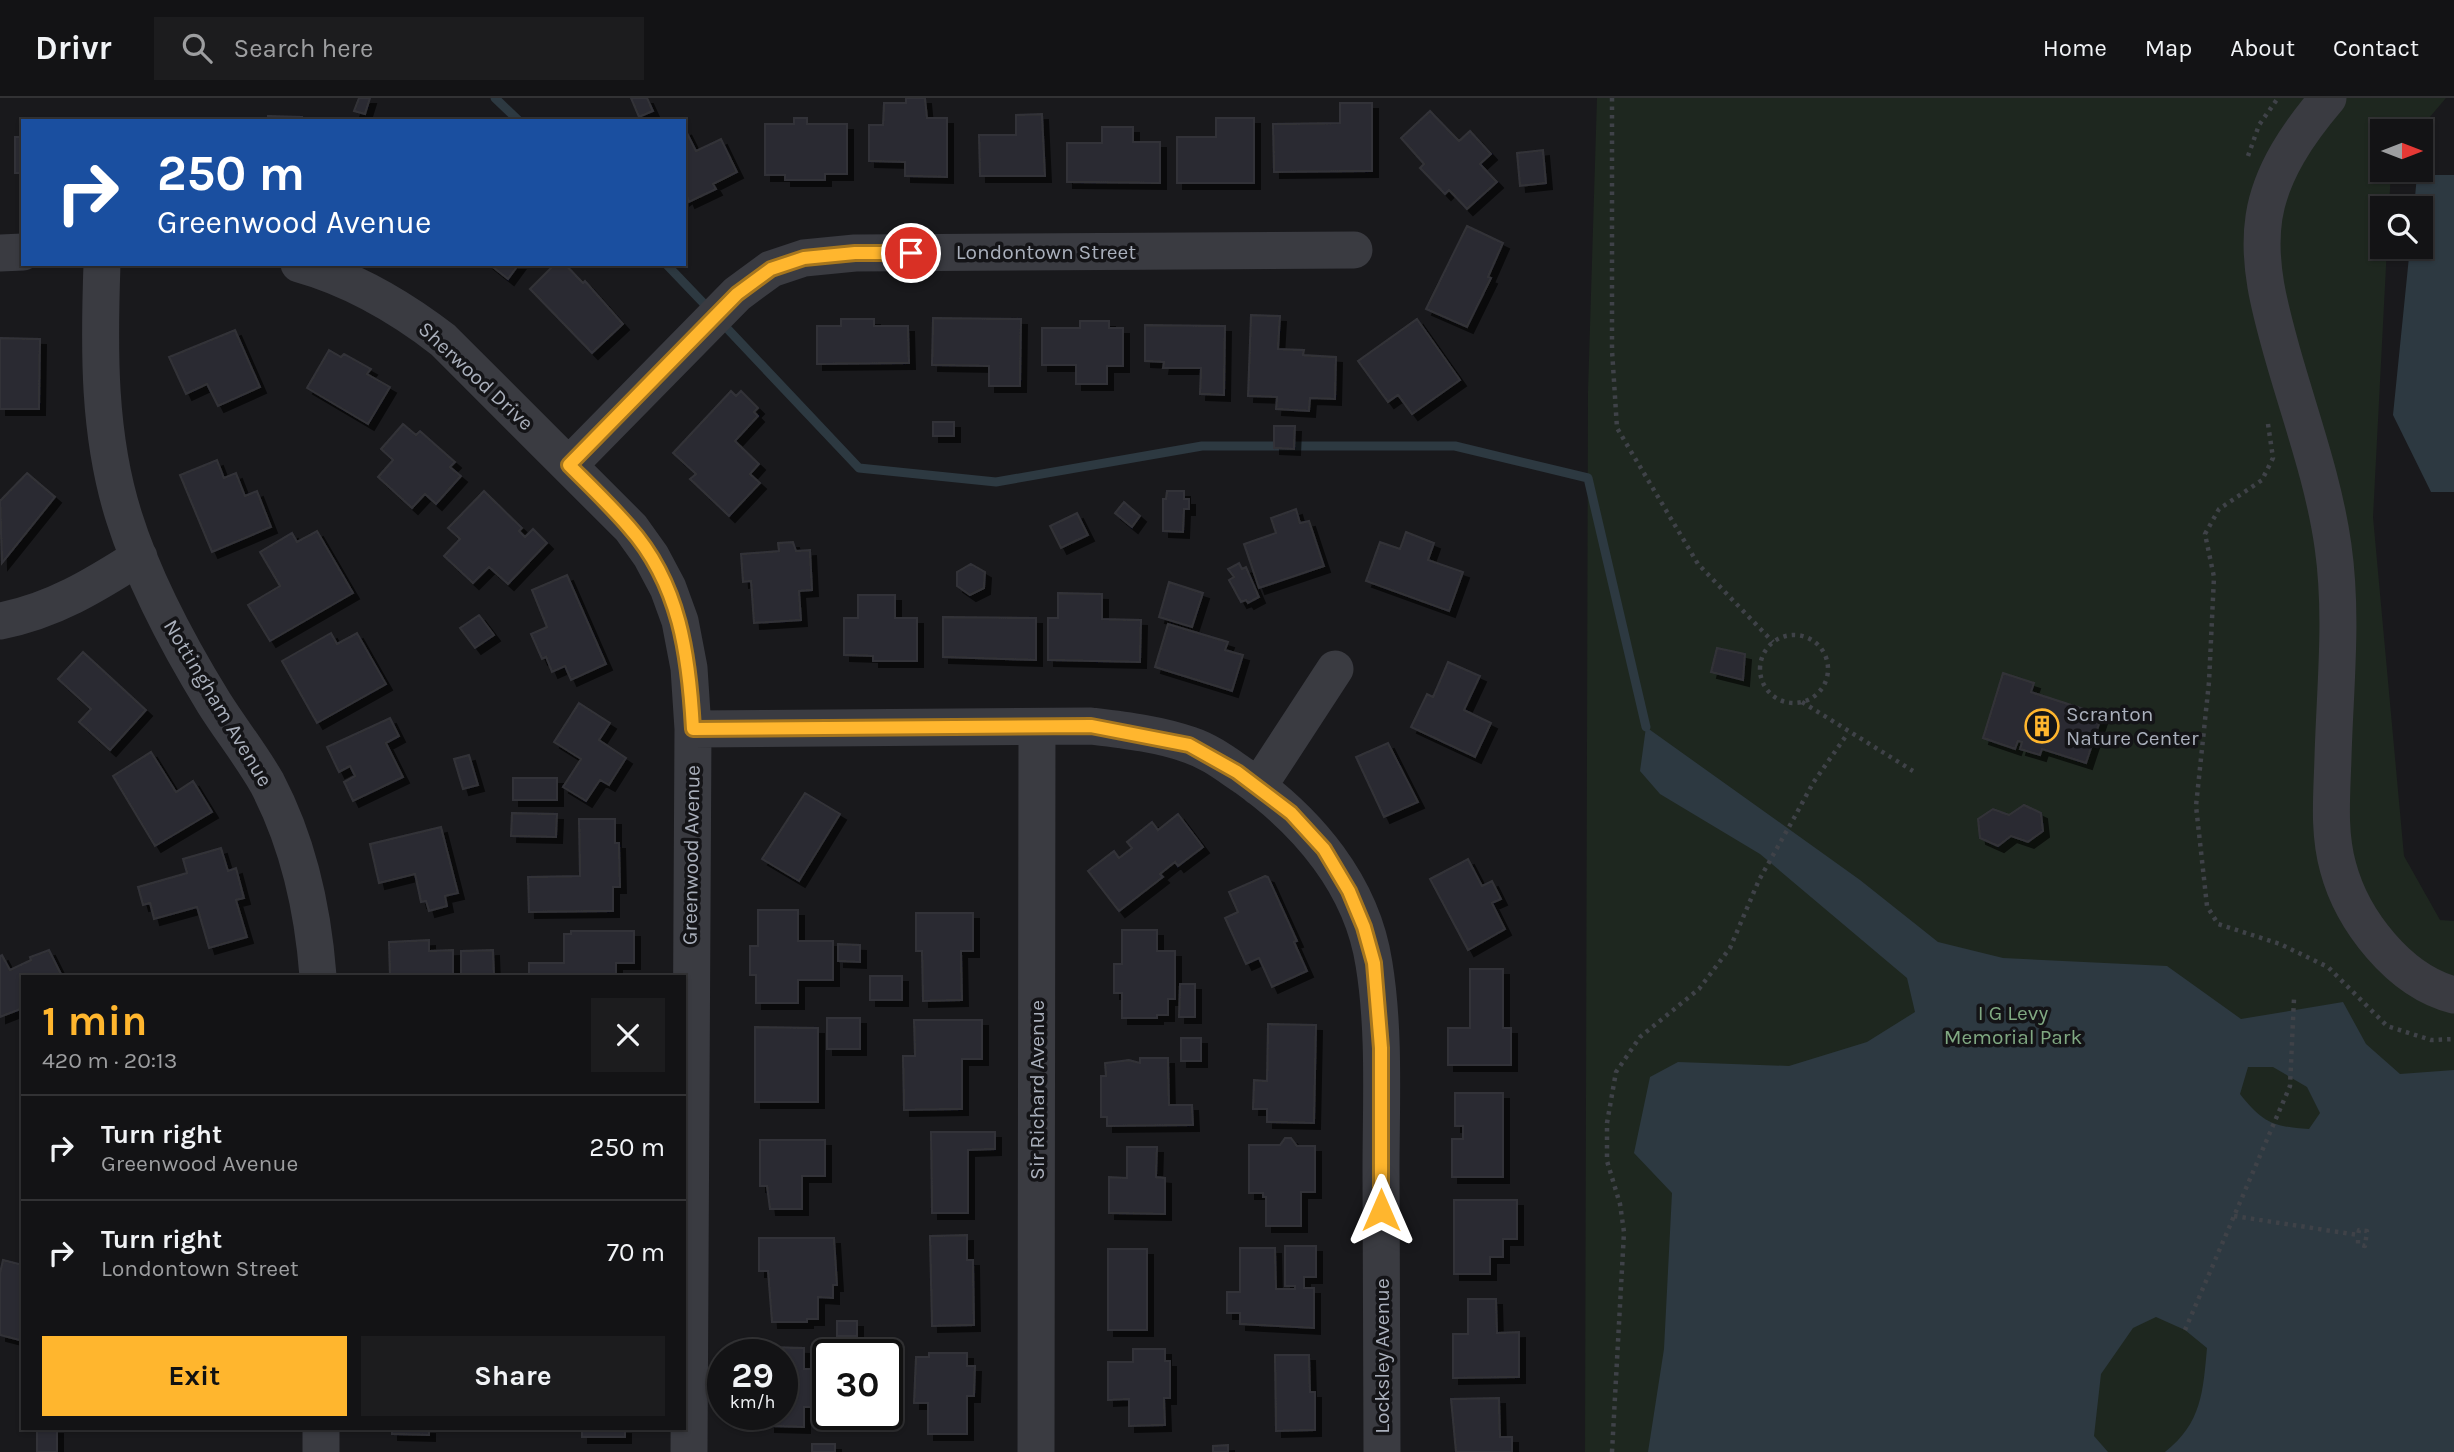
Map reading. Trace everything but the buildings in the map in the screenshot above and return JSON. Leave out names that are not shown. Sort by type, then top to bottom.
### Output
[{"type":"street","points":[[2328,98],[2310,119],[2282,162],[2264,217],[2262,255],[2269,306],[2325,503],[2333,546],[2338,605],[2330,828],[2338,869],[2364,924],[2385,950],[2421,981],[2454,995]]},
{"type":"street","name":"Londontown Street","points":[[569,465],[737,294],[771,269],[804,258],[855,253],[1353,250]]},
{"type":"street","points":[[0,253],[21,253]]},
{"type":"street","name":"Nottingham Avenue","points":[[102,266],[101,394],[110,461],[124,517],[166,617],[214,703],[267,784],[292,842],[306,890],[318,975]]},
{"type":"street","name":"Sherwood Drive","points":[[304,266],[364,288],[410,315],[443,340],[569,465]]},
{"type":"street","name":"Greenwood Avenue","points":[[569,465],[631,528],[668,588],[680,621],[689,668],[693,729],[689,1452]]},
{"type":"street","points":[[0,621],[55,606],[139,557]]},
{"type":"street","points":[[1258,786],[1335,669]]},
{"type":"street","name":"Sir Richard Avenue","points":[[1036,1452],[1037,727]]},
{"type":"street","name":"Locksley Avenue","points":[[693,729],[1102,727],[1189,745],[1216,757],[1291,813],[1324,849],[1349,891],[1374,963],[1381,1048],[1382,1452]]},
{"type":"street","points":[[321,1430],[321,1452]]},
{"type":"path","points":[[1612,98],[1612,350],[1617,428],[1698,564],[1773,642]]},
{"type":"path","points":[[2246,161],[2259,125],[2278,98]]},
{"type":"path","points":[[2267,419],[2273,458],[2262,480],[2219,509],[2205,534],[2214,577],[2209,682],[2196,806],[2207,906],[2218,924],[2280,944],[2328,967],[2388,1026],[2431,1040],[2454,1040]]},
{"type":"path","points":[[1786,635],[1806,635],[1822,647],[1829,666],[1825,685],[1812,699],[1792,704],[1774,697],[1762,682],[1760,662],[1773,642],[1786,635]]},
{"type":"path","points":[[1801,702],[1913,771]]},
{"type":"path","points":[[1612,1452],[1624,1232],[1620,1204],[1607,1161],[1607,1124],[1616,1072],[1640,1037],[1699,989],[1730,948],[1759,880],[1813,783],[1848,733]]},
{"type":"path","points":[[2185,1329],[2290,1086],[2294,999]]},
{"type":"path","points":[[2234,1216],[2358,1235]]},
{"type":"green space","name":"I G Levy Memorial Park","points":[[1597,98],[2446,98],[2428,119],[2370,119],[2370,182],[2390,182],[2390,196],[2370,196],[2370,259],[2386,259],[2373,517],[2404,856],[2440,920],[2454,921],[2454,1452],[1585,1452],[1588,392]]},
{"type":"shaded area","points":[[2433,175],[2454,175],[2454,492],[2431,492],[2393,415],[2409,259],[2433,259],[2433,196],[2415,196],[2416,182],[2433,182]]},
{"type":"shaded area","points":[[1646,727],[1860,880],[1938,942],[2003,958],[2167,966],[2241,1019],[2343,1002],[2366,1044],[2400,1074],[2454,1070],[2454,1452],[2165,1452],[2187,1430],[2193,1418],[2202,1392],[2207,1348],[2185,1330],[2156,1317],[2133,1328],[2101,1374],[2094,1436],[2108,1452],[1648,1452],[1664,1349],[1672,1193],[1634,1153],[1650,1077],[1678,1062],[1789,1066],[1867,1042],[1915,1012],[1907,978],[1760,854],[1660,794],[1640,771]],"holes":[[[2248,1067],[2273,1067],[2307,1087],[2320,1113],[2309,1129],[2286,1127],[2269,1121],[2255,1111],[2240,1094]]]},
{"type":"waterway","points":[[495,98],[517,119]]},
{"type":"waterway","points":[[668,266],[710,310]]},
{"type":"waterway","points":[[722,323],[859,468],[996,482],[1202,446],[1455,446],[1588,478],[1646,727]]},
{"type":"place","name":"Scranton Nature Center","points":[[2042,726]]},
{"type":"route","points":[[911,253],[855,253],[804,258],[771,269],[737,294],[569,465],[631,528],[651,556],[668,588],[680,621],[689,668],[693,729],[1091,726],[1125,730],[1189,745],[1216,757],[1258,786],[1291,813],[1324,849],[1349,891],[1364,927],[1374,963],[1381,1048],[1381,1210]]}]
